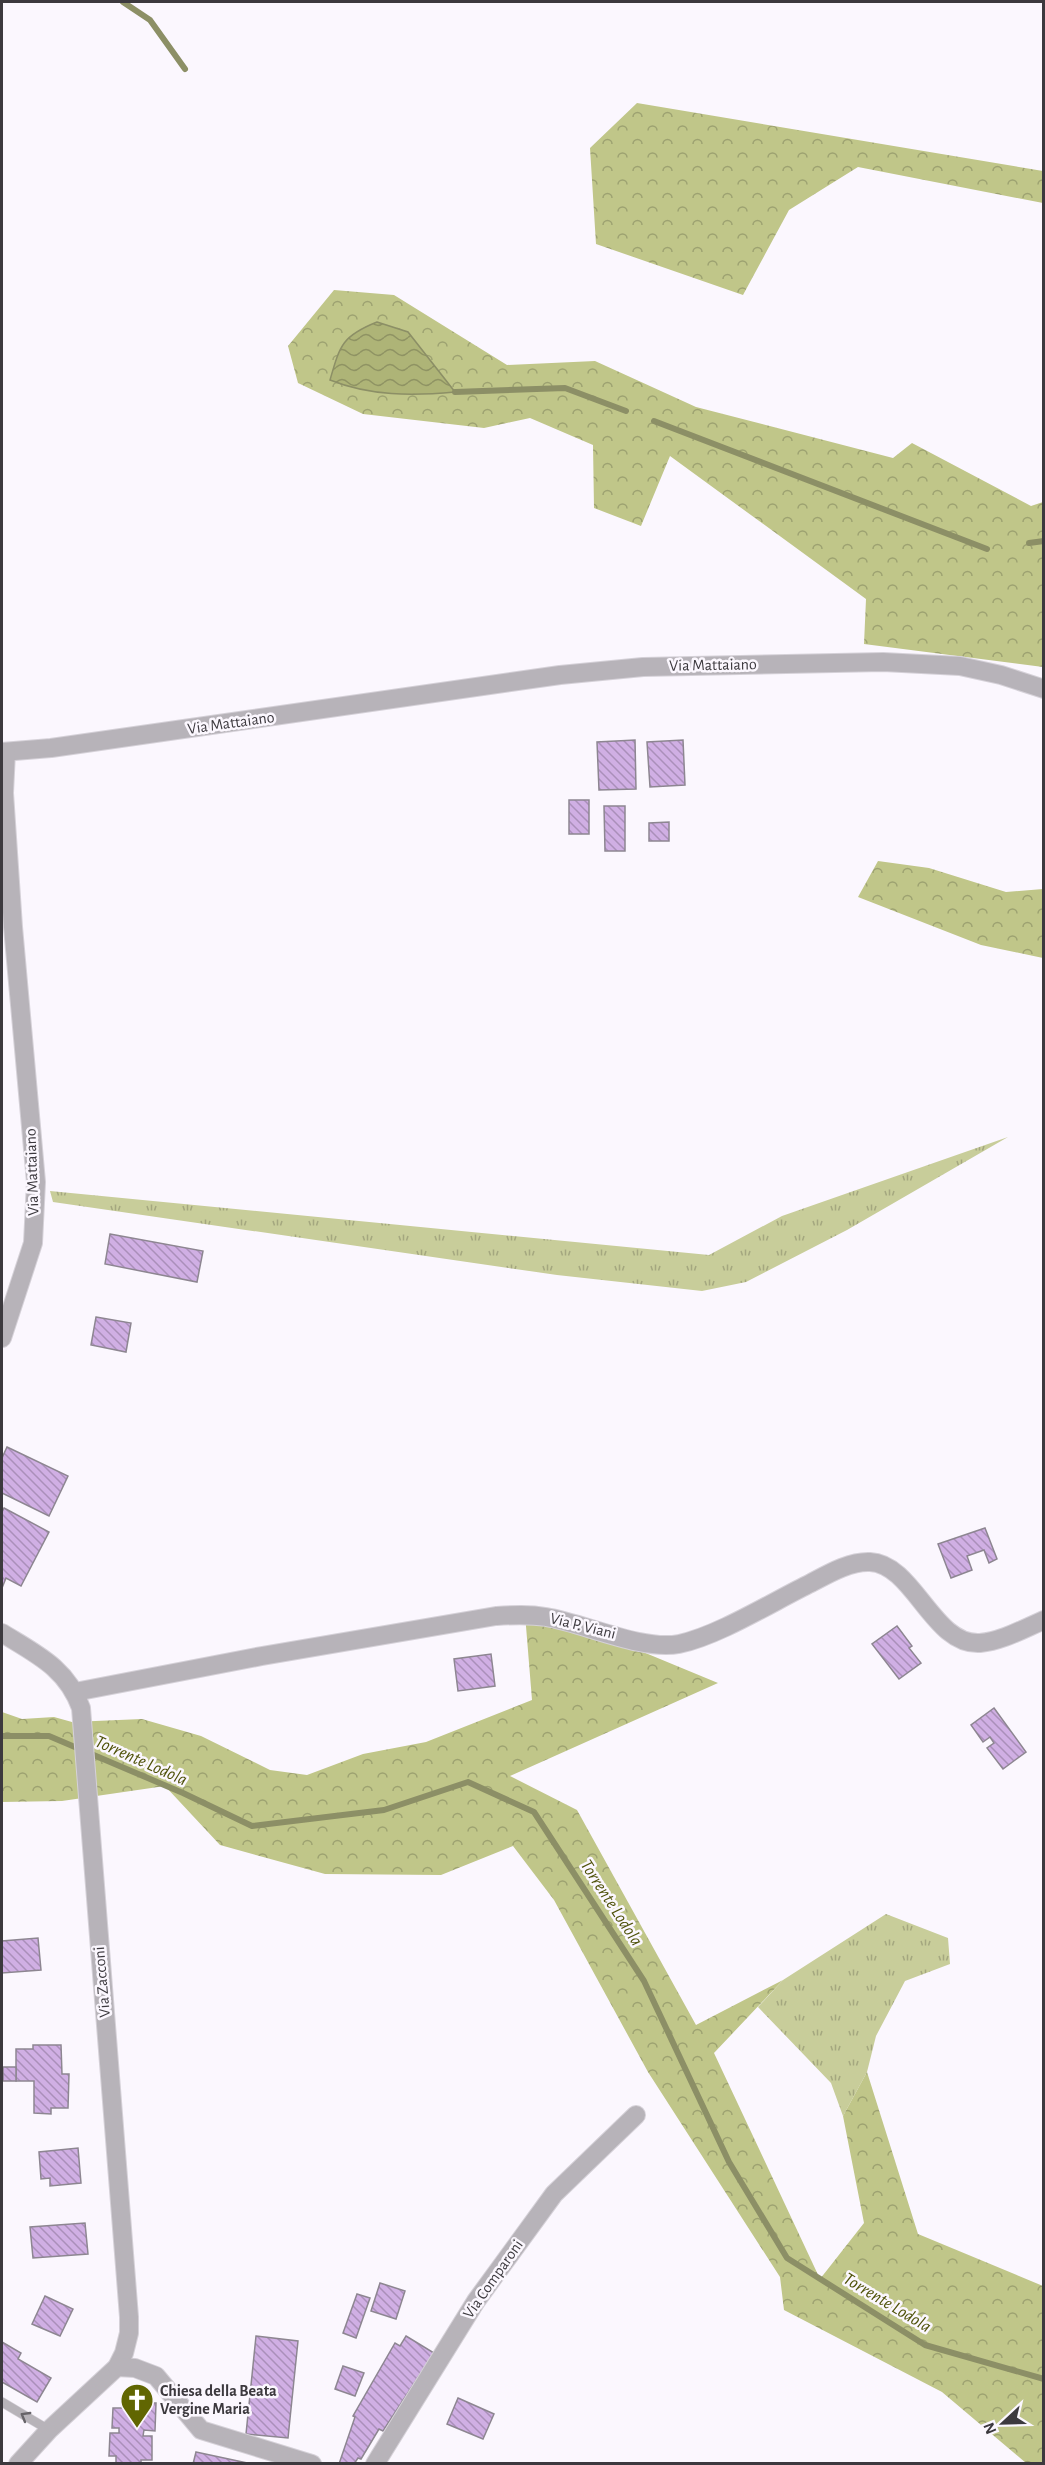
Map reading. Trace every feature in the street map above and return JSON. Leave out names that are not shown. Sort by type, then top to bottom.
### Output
[{"type":"street","name":"Via Mattaiano","points":[[2,1338],[33,1243],[36,1182],[13,927],[4,793],[4,752],[62,746],[560,675],[643,667],[883,662],[960,666],[1001,675],[1044,689]]},
{"type":"street","name":"Via P. Viani","points":[[78,1700],[262,1656],[496,1616],[525,1614],[547,1617],[654,1644],[678,1644],[707,1635],[831,1572],[868,1562],[879,1563],[898,1576],[936,1618],[964,1640],[977,1643],[998,1640],[1044,1620]]},
{"type":"street","points":[[2,1633],[60,1671],[78,1700]]},
{"type":"street","name":"Via Zacconi","points":[[78,1700],[129,2317],[129,2333],[124,2353],[117,2367]]},
{"type":"street","name":"Via Comparoni","points":[[375,2463],[476,2301],[554,2194],[636,2115]]},
{"type":"street","points":[[18,2463],[49,2430],[117,2367],[135,2368],[156,2376],[201,2430],[312,2463]]},
{"type":"lane","points":[[2,2402],[49,2430]]},
{"type":"green space","points":[[637,103],[1043,171],[1043,203],[858,167],[789,210],[743,295],[596,244],[590,148]]},
{"type":"green space","points":[[334,290],[394,295],[507,365],[595,361],[696,407],[893,458],[912,443],[1031,506],[1043,502],[1043,667],[864,644],[866,599],[670,456],[641,526],[594,508],[593,445],[530,418],[484,428],[363,414],[298,383],[288,346]]},
{"type":"green space","points":[[878,861],[929,868],[1006,892],[1043,889],[1043,958],[981,945],[858,897]]},
{"type":"green space","points":[[1008,1137],[847,1230],[746,1282],[702,1291],[557,1275],[53,1202],[50,1191],[709,1255],[782,1216]]},
{"type":"green space","points":[[525,1614],[573,1623],[718,1683],[510,1776],[577,1810],[696,2025],[783,1980],[714,2053],[820,2279],[864,2223],[843,2116],[867,2072],[918,2234],[1043,2286],[1043,2463],[1026,2463],[942,2392],[784,2310],[780,2277],[648,2072],[554,1900],[513,1846],[441,1875],[325,1874],[220,1845],[165,1786],[62,1801],[2,1802],[2,1712],[22,1719],[54,1717],[72,1722],[142,1719],[201,1736],[270,1770],[307,1775],[363,1754],[426,1742],[532,1700]]},
{"type":"green space","points":[[886,1914],[948,1938],[950,1964],[905,1981],[876,2036],[867,2072],[843,2116],[831,2083],[758,2007],[783,1980]]},
{"type":"water","points":[[377,322],[408,332],[455,392],[391,394],[360,389],[330,380],[344,343],[356,332]]},
{"type":"building","points":[[635,740],[636,789],[599,790],[597,742]]},
{"type":"building","points":[[683,740],[685,785],[650,787],[647,742]]},
{"type":"building","points":[[569,800],[589,800],[589,834],[569,834]]},
{"type":"building","points":[[604,806],[625,806],[625,851],[605,851]]},
{"type":"building","points":[[669,822],[669,841],[649,841],[649,823]]},
{"type":"building","points":[[110,1234],[203,1251],[197,1282],[105,1264]]},
{"type":"building","points":[[96,1317],[131,1323],[126,1352],[91,1345]]},
{"type":"building","points":[[7,1447],[68,1476],[49,1516],[2,1493],[2,1458]]},
{"type":"building","points":[[4,1508],[49,1532],[21,1586],[6,1578],[2,1588],[2,1512]]},
{"type":"building","points":[[985,1528],[997,1559],[989,1563],[984,1550],[967,1556],[972,1570],[951,1578],[938,1544]]},
{"type":"building","points":[[897,1626],[912,1646],[909,1648],[921,1663],[899,1679],[872,1644]]},
{"type":"building","points":[[491,1654],[495,1686],[458,1691],[454,1659]]},
{"type":"building","points":[[994,1708],[1026,1752],[1003,1769],[987,1748],[994,1743],[990,1737],[983,1742],[971,1725]]},
{"type":"building","points":[[38,1938],[41,1970],[2,1973],[2,1941]]},
{"type":"building","points":[[33,2045],[61,2045],[62,2074],[69,2074],[68,2108],[51,2108],[51,2114],[34,2113],[34,2081],[16,2081],[16,2049],[33,2049]]},
{"type":"building","points":[[3,2067],[16,2067],[16,2081],[3,2081]]},
{"type":"building","points":[[78,2148],[81,2183],[50,2186],[50,2178],[41,2179],[39,2152]]},
{"type":"building","points":[[85,2223],[88,2254],[33,2258],[30,2227]]},
{"type":"building","points":[[380,2283],[405,2291],[396,2319],[371,2311]]},
{"type":"building","points":[[357,2294],[370,2298],[356,2338],[343,2333]]},
{"type":"building","points":[[45,2296],[73,2309],[60,2336],[32,2324]]},
{"type":"building","points":[[256,2336],[298,2341],[288,2438],[246,2434]]},
{"type":"building","points":[[406,2336],[434,2353],[383,2431],[379,2429],[361,2459],[358,2458],[354,2464],[339,2464],[355,2417],[353,2416],[395,2343],[400,2346]]},
{"type":"building","points":[[2,2342],[21,2353],[18,2359],[51,2378],[37,2402],[2,2382]]},
{"type":"building","points":[[343,2366],[364,2373],[355,2396],[335,2389]]},
{"type":"building","name":"Chiesa della Beata Vergine Maria","points":[[122,2394],[148,2395],[148,2403],[156,2403],[155,2431],[144,2430],[143,2436],[152,2436],[152,2460],[141,2460],[141,2464],[116,2464],[116,2456],[109,2456],[110,2433],[119,2433],[119,2428],[112,2428],[113,2408],[122,2408]]},
{"type":"building","points":[[458,2398],[494,2414],[483,2439],[447,2424]]},
{"type":"building","points":[[196,2452],[252,2464],[193,2464]]},
{"type":"waterway","points":[[123,2],[150,20],[185,69]]},
{"type":"waterway","points":[[455,392],[565,388],[626,411]]},
{"type":"waterway","points":[[654,421],[987,549]]},
{"type":"waterway","points":[[1029,543],[1044,541]]},
{"type":"waterway","name":"Torrente Lodola","points":[[2,1736],[49,1736],[183,1793],[252,1826],[384,1810],[468,1782],[534,1812],[644,1981],[729,2162],[787,2258],[925,2345],[1044,2379]]},
{"type":"place","name":"Chiesa della Beata Vergine Maria","points":[[137,2429]]}]
